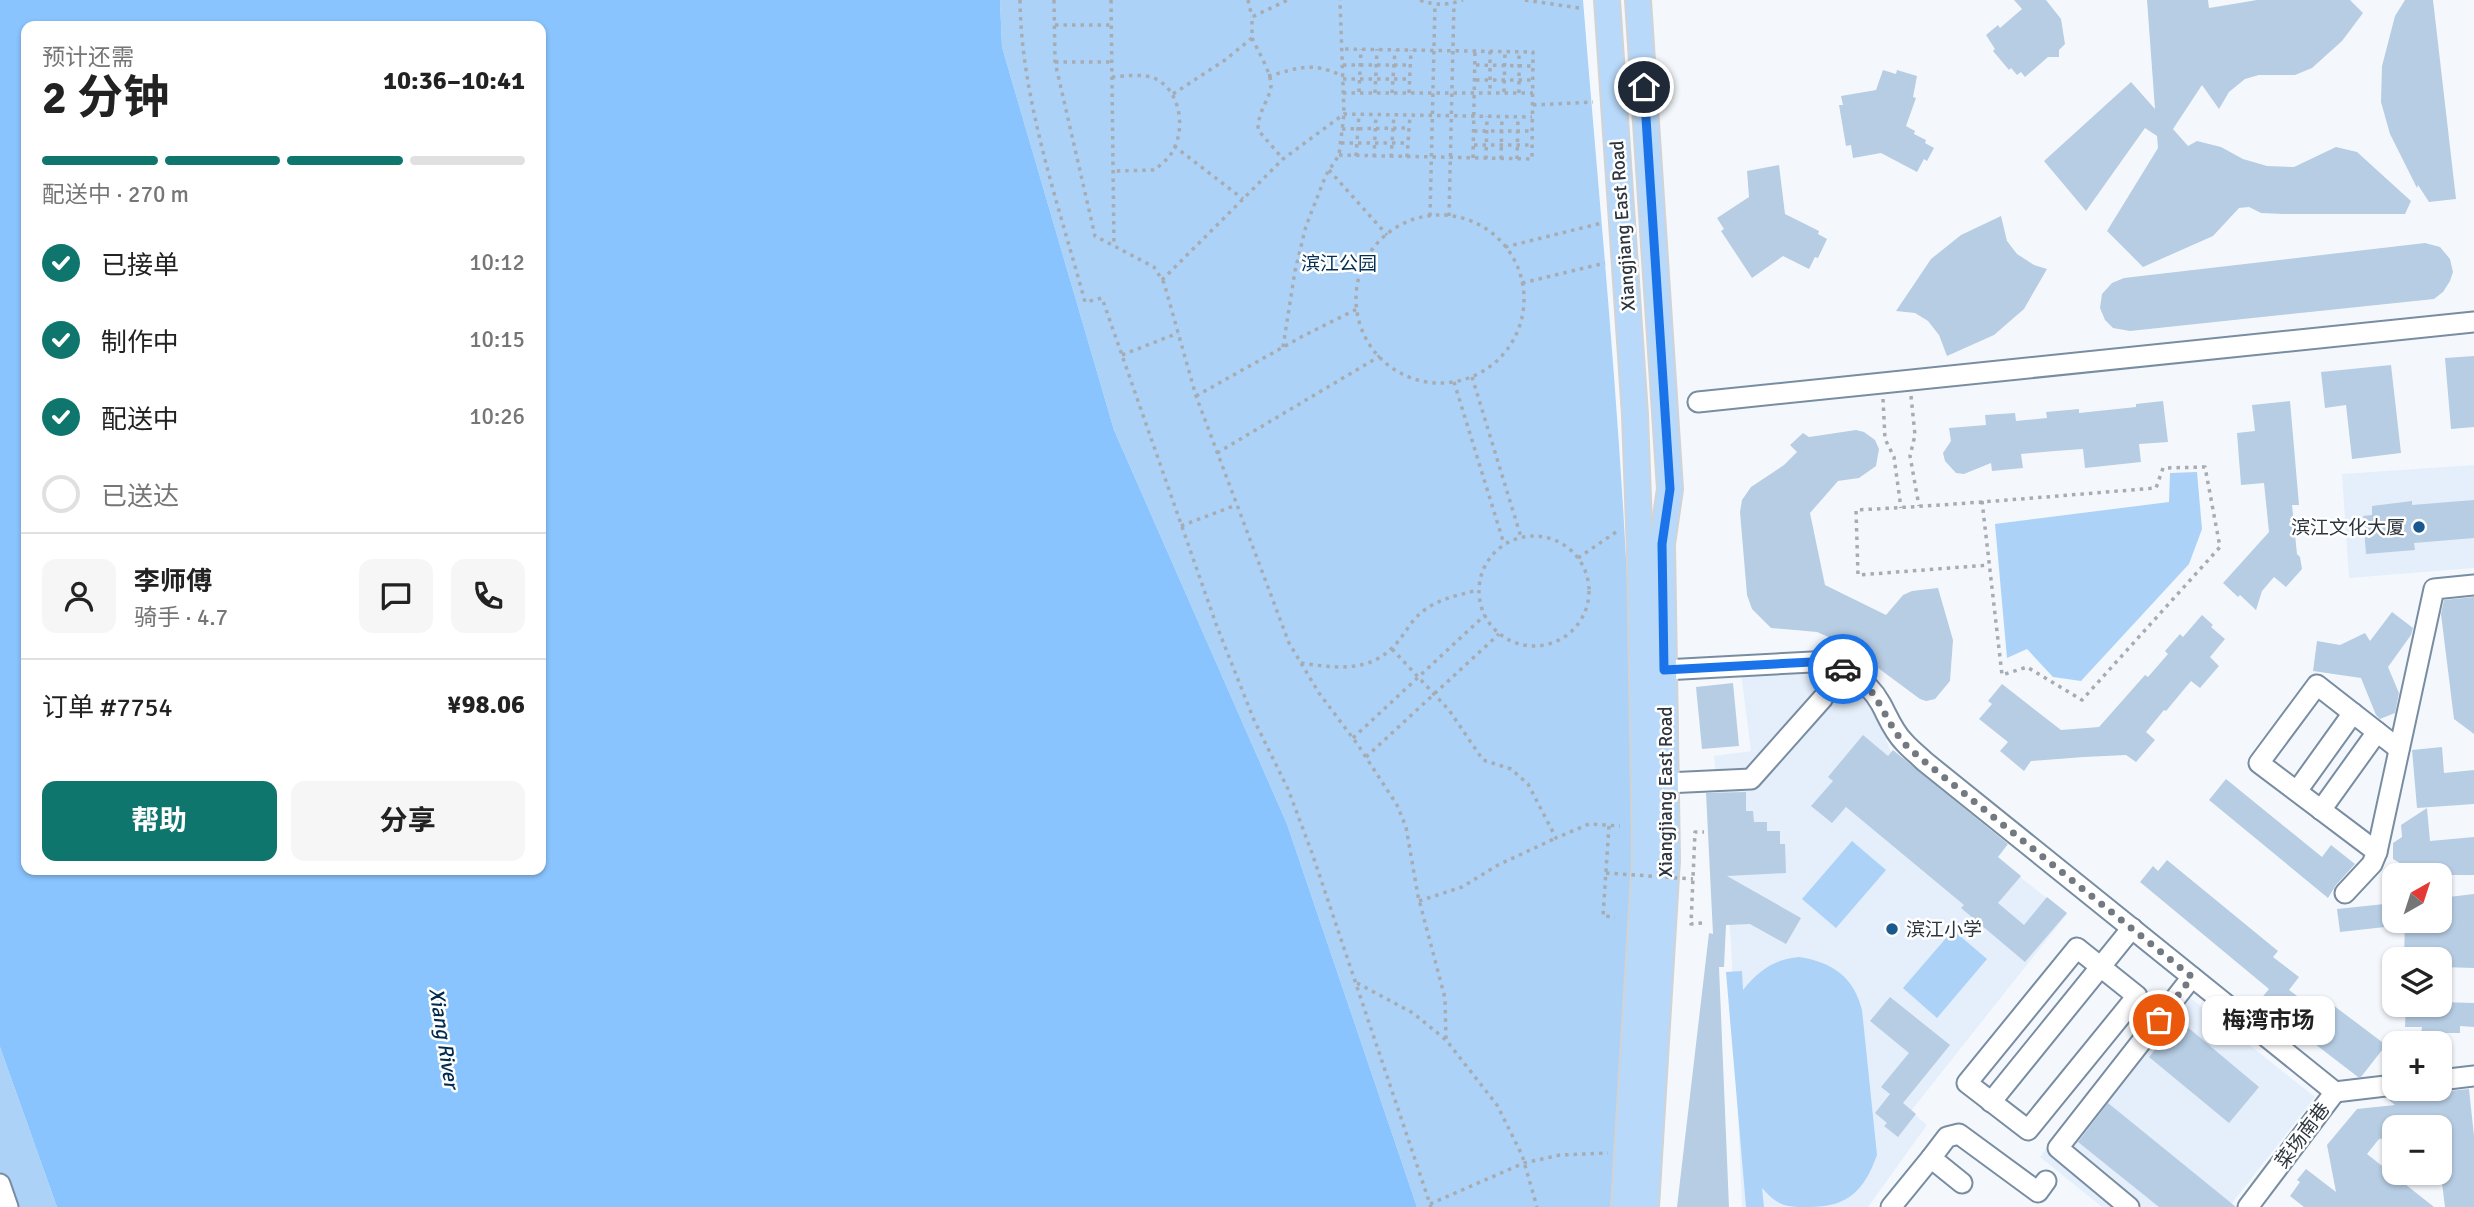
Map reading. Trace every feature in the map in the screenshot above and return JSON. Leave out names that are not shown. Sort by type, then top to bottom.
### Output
[{"type":"main road","name":"Xiangjiang East Road","points":[[1607,0],[1634,415],[1646,859],[1624,1207]]},
{"type":"main road","name":"Xiangjiang East Road","points":[[1638,0],[1670,489],[1662,544],[1667,860],[1646,1207]]},
{"type":"street","points":[[1698,402],[2474,323]]},
{"type":"street","points":[[2344,893],[2372,864],[2377,852],[2434,589],[2474,585]]},
{"type":"street","name":"菜场南巷","points":[[1664,670],[1812,662],[1832,664],[1851,672],[1874,694],[1903,742],[2335,1092],[2248,1207]]},
{"type":"street","points":[[2377,852],[2259,762],[2317,685],[2399,749]]},
{"type":"street","points":[[1666,783],[1751,779],[1823,698]]},
{"type":"street","points":[[2297,791],[2353,713]]},
{"type":"street","points":[[2321,810],[2377,732]]},
{"type":"street","points":[[1991,1102],[2132,928]]},
{"type":"street","points":[[2077,948],[2137,996],[2028,1130],[1991,1102],[1967,1083],[2077,948]]},
{"type":"street","points":[[2129,1207],[2058,1148],[2192,977]]},
{"type":"street","points":[[2452,1080],[2474,1079]]},
{"type":"street","points":[[2335,1092],[2382,1086]]},
{"type":"street","points":[[1891,1207],[1947,1138],[1959,1135],[2038,1192],[2046,1181]]},
{"type":"street","points":[[1930,1158],[1962,1183]]},
{"type":"street","points":[[0,1184],[8,1207]]},
{"type":"path","points":[[1020,0],[1020,34],[1029,89],[1085,302],[1102,298],[1216,624],[1254,720],[1288,789],[1356,982],[1430,1206],[1524,1163],[1560,1155],[1628,1152]]},
{"type":"path","points":[[1054,0],[1055,62],[1095,236],[1154,267],[1162,280],[1196,397],[1289,643],[1397,805],[1406,827],[1419,901],[1445,998],[1446,1040]]},
{"type":"path","points":[[1111,0],[1114,246]]},
{"type":"path","points":[[1248,0],[1252,17],[1252,38],[1271,86],[1258,116],[1258,130],[1283,159]]},
{"type":"path","points":[[1252,17],[1288,0]]},
{"type":"path","points":[[1283,348],[1295,271],[1306,226],[1329,170],[1339,155],[1344,114],[1340,0]]},
{"type":"path","points":[[1420,0],[1434,4],[1463,0]]},
{"type":"path","points":[[1525,0],[1579,8]]},
{"type":"path","points":[[1449,216],[1454,3]]},
{"type":"path","points":[[1430,216],[1434,4]]},
{"type":"path","points":[[1055,25],[1112,25]]},
{"type":"path","points":[[1173,94],[1225,60],[1252,38]]},
{"type":"path","points":[[1339,155],[1532,159],[1533,131],[1533,52],[1342,49]]},
{"type":"path","points":[[1359,93],[1361,49]]},
{"type":"path","points":[[1375,93],[1377,49]]},
{"type":"path","points":[[1392,93],[1395,50]]},
{"type":"path","points":[[1409,93],[1411,50]]},
{"type":"path","points":[[1474,158],[1475,51]]},
{"type":"path","points":[[1490,51],[1490,93]]},
{"type":"path","points":[[1504,93],[1505,52]]},
{"type":"path","points":[[1519,52],[1519,93]]},
{"type":"path","points":[[1055,62],[1112,62]]},
{"type":"path","points":[[1342,65],[1411,65]]},
{"type":"path","points":[[1475,65],[1533,66]]},
{"type":"path","points":[[1268,76],[1319,66],[1343,78],[1410,79]]},
{"type":"path","points":[[1112,77],[1147,76],[1161,81],[1173,94],[1180,113],[1174,146],[1169,157],[1155,170],[1113,171]]},
{"type":"path","points":[[1475,80],[1533,80]]},
{"type":"path","points":[[1343,93],[1533,93]]},
{"type":"path","points":[[1533,105],[1614,101]]},
{"type":"path","points":[[1162,280],[1283,159],[1344,114],[1533,117]]},
{"type":"path","points":[[1356,156],[1359,114]]},
{"type":"path","points":[[1374,157],[1376,115]]},
{"type":"path","points":[[1391,157],[1394,115]]},
{"type":"path","points":[[1407,157],[1410,115]]},
{"type":"path","points":[[1486,159],[1487,116]]},
{"type":"path","points":[[1502,117],[1502,159]]},
{"type":"path","points":[[1517,159],[1518,117]]},
{"type":"path","points":[[1342,129],[1409,128]]},
{"type":"path","points":[[1474,131],[1533,131]]},
{"type":"path","points":[[1341,142],[1408,143]]},
{"type":"path","points":[[1474,145],[1532,145]]},
{"type":"path","points":[[1174,146],[1243,199]]},
{"type":"path","points":[[1329,170],[1387,235]]},
{"type":"path","points":[[1430,216],[1449,216],[1474,222],[1498,239],[1516,262],[1524,290],[1522,320],[1511,346],[1491,368],[1472,377],[1436,384],[1409,378],[1386,364],[1369,344],[1358,319],[1356,293],[1362,267],[1376,244],[1396,227],[1430,216]]},
{"type":"path","points":[[1505,247],[1622,219]]},
{"type":"path","points":[[1522,283],[1624,259]]},
{"type":"path","points":[[1196,397],[1357,309]]},
{"type":"path","points":[[1122,355],[1178,333]]},
{"type":"path","points":[[1217,453],[1380,356]]},
{"type":"path","points":[[1472,377],[1521,537]]},
{"type":"path","points":[[1910,380],[1914,435],[1910,456],[1919,506]]},
{"type":"path","points":[[1454,382],[1504,544]]},
{"type":"path","points":[[1882,383],[1885,439],[1894,457],[1902,508]]},
{"type":"path","points":[[1982,501],[2002,675],[2027,667],[2082,700],[2220,547],[2206,467],[2163,468],[2156,488],[1856,510],[1858,575],[1989,565]]},
{"type":"path","points":[[1181,526],[1236,505]]},
{"type":"path","points":[[1578,558],[1638,517]]},
{"type":"path","points":[[1540,536],[1558,541],[1578,558],[1584,567],[1589,585],[1588,603],[1582,620],[1570,634],[1555,643],[1519,645],[1499,634],[1489,624],[1485,615],[1478,590],[1481,573],[1490,556],[1504,544],[1521,537],[1540,536]]},
{"type":"path","points":[[1301,663],[1335,668],[1363,666],[1392,649],[1420,612],[1447,598],[1478,590]]},
{"type":"path","points":[[1353,738],[1485,615]]},
{"type":"path","points":[[1366,757],[1499,634]]},
{"type":"path","points":[[1392,649],[1449,710],[1483,760],[1511,769],[1528,784],[1556,838]]},
{"type":"path","points":[[1419,901],[1462,887],[1498,864],[1589,824],[1620,826]]},
{"type":"path","points":[[1609,826],[1603,916],[1615,917]]},
{"type":"path","points":[[1702,923],[1691,924],[1695,832],[1704,832]]},
{"type":"path","points":[[1606,873],[1693,878]]},
{"type":"path","points":[[1356,982],[1413,1013],[1446,1040],[1497,1105],[1524,1163],[1537,1207]]},
{"type":"shaded area","name":"滨江文化大厦","points":[[2474,465],[2474,568],[2349,578],[2342,474]]},
{"type":"shaded area","name":"滨江小学","points":[[1827,671],[1853,681],[1872,703],[1891,752],[1882,782],[2001,862],[2067,914],[1911,1111],[1927,1125],[1868,1207],[1742,1207],[1731,943],[1714,756],[1751,751],[1741,673]]},
{"type":"shaded area","points":[[2174,985],[2315,1097],[2229,1207],[2102,1207],[2040,1157]]},
{"type":"green space","name":"滨江公园","points":[[1000,0],[1583,0],[1621,470],[1631,658],[1633,805],[1630,912],[1610,1207],[1417,1207],[1287,824],[1114,430],[1002,47]]},
{"type":"green space","points":[[2197,472],[2202,529],[2189,564],[2081,681],[2053,677],[2027,649],[2007,658],[1995,524],[2169,502],[2170,473]]},
{"type":"green space","points":[[1852,841],[1886,870],[1836,928],[1802,899]]},
{"type":"green space","points":[[1953,930],[1987,959],[1937,1018],[1903,988]]},
{"type":"green space","points":[[1799,957],[1822,963],[1840,973],[1858,998],[1862,1010],[1877,1155],[1860,1187],[1844,1200],[1834,1204],[1788,1206],[1773,1199],[1762,1188],[1764,1207],[1746,1207],[1726,972],[1742,971],[1743,990],[1767,967],[1782,960]]},
{"type":"green space","points":[[0,1047],[57,1207],[0,1207]]},
{"type":"water","name":"Xiang River","points":[[0,0],[1000,0],[1002,47],[1114,430],[1287,824],[1417,1207],[57,1207],[0,1047]]},
{"type":"building","points":[[2014,0],[2046,0],[2061,19],[2065,44],[2059,50],[2059,57],[2048,57],[2025,77],[2021,72],[2017,75],[2011,68],[2009,70],[1993,51],[1995,49],[1986,35],[1998,25],[2000,28],[2022,9]]},
{"type":"building","points":[[2147,0],[2208,0],[2209,8],[2257,0],[2350,0],[2363,13],[2342,41],[2312,68],[2295,75],[2259,75],[2245,79],[2229,92],[2219,109],[2202,85],[2173,129],[2188,146],[2197,141],[2221,147],[2243,159],[2267,166],[2294,167],[2336,147],[2357,152],[2411,201],[2405,214],[2283,214],[2261,213],[2249,207],[2239,208],[2213,236],[2143,267],[2107,231],[2158,148],[2157,136],[2145,128],[2086,211],[2044,161],[2131,82],[2155,109]]},
{"type":"building","points":[[2405,0],[2433,0],[2456,199],[2429,202],[2418,185],[2417,188],[2390,134],[2381,102],[2382,66],[2395,16]]},
{"type":"building","points":[[1883,70],[1896,74],[1897,70],[1917,76],[1913,97],[1916,98],[1906,126],[1934,148],[1917,172],[1881,153],[1853,158],[1851,145],[1846,146],[1839,105],[1843,105],[1841,96],[1876,90]]},
{"type":"building","points":[[1779,165],[1785,214],[1819,231],[1818,234],[1827,239],[1809,269],[1783,256],[1752,278],[1721,231],[1724,229],[1717,218],[1749,197],[1747,171]]},
{"type":"building","points":[[2001,216],[2007,241],[2017,254],[2034,265],[2047,269],[2024,309],[1994,335],[1947,356],[1939,335],[1928,321],[1915,313],[1896,311],[1931,259],[1961,235]]},
{"type":"building","points":[[2425,243],[2440,247],[2450,259],[2453,272],[2443,292],[2434,299],[2130,331],[2113,328],[2105,320],[2100,308],[2102,294],[2112,283],[2124,278]]},
{"type":"building","points":[[2474,356],[2474,427],[2451,429],[2445,358]]},
{"type":"building","points":[[2391,365],[2401,453],[2352,459],[2346,405],[2325,408],[2321,372]]},
{"type":"building","points":[[2163,401],[2168,442],[2139,444],[2141,462],[2085,468],[2083,449],[2021,454],[2023,468],[1992,471],[1991,463],[1964,474],[1956,473],[1945,461],[1943,453],[1951,441],[1949,428],[1986,425],[1985,415],[2015,413],[2016,421],[2047,418],[2046,412],[2079,409],[2079,413],[2136,407],[2136,404]]},
{"type":"building","points":[[2290,401],[2299,505],[2292,505],[2297,554],[2302,569],[2286,587],[2274,577],[2262,591],[2256,610],[2223,583],[2269,532],[2264,483],[2241,485],[2237,433],[2255,431],[2252,405]]},
{"type":"building","points":[[1856,430],[1875,440],[1879,449],[1876,466],[1859,478],[1838,481],[1810,513],[1825,585],[1886,615],[1903,595],[1912,591],[1938,588],[1953,640],[1950,681],[1935,699],[1920,699],[1847,645],[1817,632],[1771,628],[1752,609],[1747,595],[1740,512],[1742,500],[1751,487],[1784,465],[1797,452],[1790,445],[1803,433],[1809,437]]},
{"type":"building","name":"滨江文化大厦","points":[[2474,500],[2474,538],[2414,543],[2415,550],[2366,554],[2363,516],[2372,515],[2372,506],[2412,501],[2412,505]]},
{"type":"building","points":[[2474,597],[2474,734],[2454,719],[2441,614],[2444,600]]},
{"type":"building","points":[[2392,612],[2413,628],[2388,667],[2399,693],[2395,713],[2380,719],[2361,678],[2313,671],[2317,641],[2340,645],[2365,633],[2370,641]]},
{"type":"building","points":[[2202,615],[2225,639],[2210,657],[2219,666],[2200,688],[2191,681],[2166,711],[2164,710],[2146,732],[2155,740],[2136,762],[2126,755],[2031,761],[2024,771],[2000,751],[2008,742],[1979,719],[1992,704],[1988,701],[2002,684],[2061,730],[2099,727],[2145,675],[2148,677],[2168,654],[2165,651],[2180,634],[2183,637]]},
{"type":"building","points":[[1733,683],[1739,746],[1702,749],[1696,687]]},
{"type":"building","points":[[1863,735],[1888,756],[1893,750],[2008,844],[1998,857],[2021,876],[1998,903],[2024,925],[2047,897],[2067,913],[2025,962],[1961,908],[1964,905],[1846,807],[1832,823],[1811,806],[1833,781],[1828,777]]},
{"type":"building","points":[[2442,747],[2444,773],[2474,770],[2474,804],[2417,808],[2412,750]]},
{"type":"building","points":[[2226,779],[2322,857],[2331,845],[2355,864],[2328,898],[2209,800]]},
{"type":"building","points":[[1746,792],[1746,811],[1753,811],[1754,822],[1767,822],[1767,831],[1780,831],[1780,844],[1785,844],[1786,873],[1727,876],[1801,918],[1786,944],[1750,924],[1726,925],[1724,967],[1719,967],[1729,1207],[1677,1207],[1709,933],[1713,934],[1706,793]]},
{"type":"building","points":[[2427,808],[2430,841],[2474,837],[2474,875],[2452,875],[2452,863],[2400,863],[2393,859],[2393,843],[2402,837],[2401,825]]},
{"type":"building","points":[[2167,860],[2278,951],[2273,957],[2299,977],[2289,990],[2312,1007],[2321,996],[2382,1042],[2382,1050],[2361,1077],[2259,1001],[2269,989],[2140,882],[2153,866],[2158,871]]},
{"type":"building","points":[[2474,894],[2474,968],[2452,967],[2452,947],[2404,947],[2405,933],[2452,933],[2452,897]]},
{"type":"building","points":[[2382,904],[2382,927],[2340,932],[2337,909]]},
{"type":"building","points":[[1890,997],[1950,1045],[1903,1103],[1916,1114],[1898,1137],[1884,1126],[1887,1123],[1875,1113],[1890,1094],[1881,1087],[1909,1053],[1870,1021]]},
{"type":"building","points":[[2452,1002],[2474,1003],[2474,1027],[2460,1026],[2460,1033],[2421,1031],[2422,1027],[2405,1027],[2405,1017],[2452,1017]]},
{"type":"building","points":[[2179,1020],[2259,1087],[2229,1123],[2149,1057]]},
{"type":"building","points":[[2469,1089],[2474,1136],[2474,1207],[2445,1207],[2442,1185],[2452,1185],[2452,1115],[2382,1115],[2382,1139],[2367,1154],[2382,1166],[2382,1185],[2406,1185],[2434,1207],[2304,1207],[2290,1196],[2300,1182],[2297,1180],[2306,1169],[2336,1192],[2327,1145],[2357,1109],[2395,1105],[2390,1101],[2452,1101],[2452,1091]]},
{"type":"building","points":[[2108,1103],[2236,1207],[2159,1207],[2078,1142]]},
{"type":"way so far","points":[[1843,669],[1867,685],[1903,742],[1924,761],[2192,977],[2159,1020]]},
{"type":"place","name":"滨江文化大厦","points":[[2419,527]]},
{"type":"place","name":"滨江小学","points":[[1892,929]]},
{"type":"place","name":"梅湾市场","points":[[2159,1020]]},
{"type":"route","points":[[1644,87],[1670,489],[1662,544],[1664,670],[1812,662],[1832,664],[1843,669]]}]
